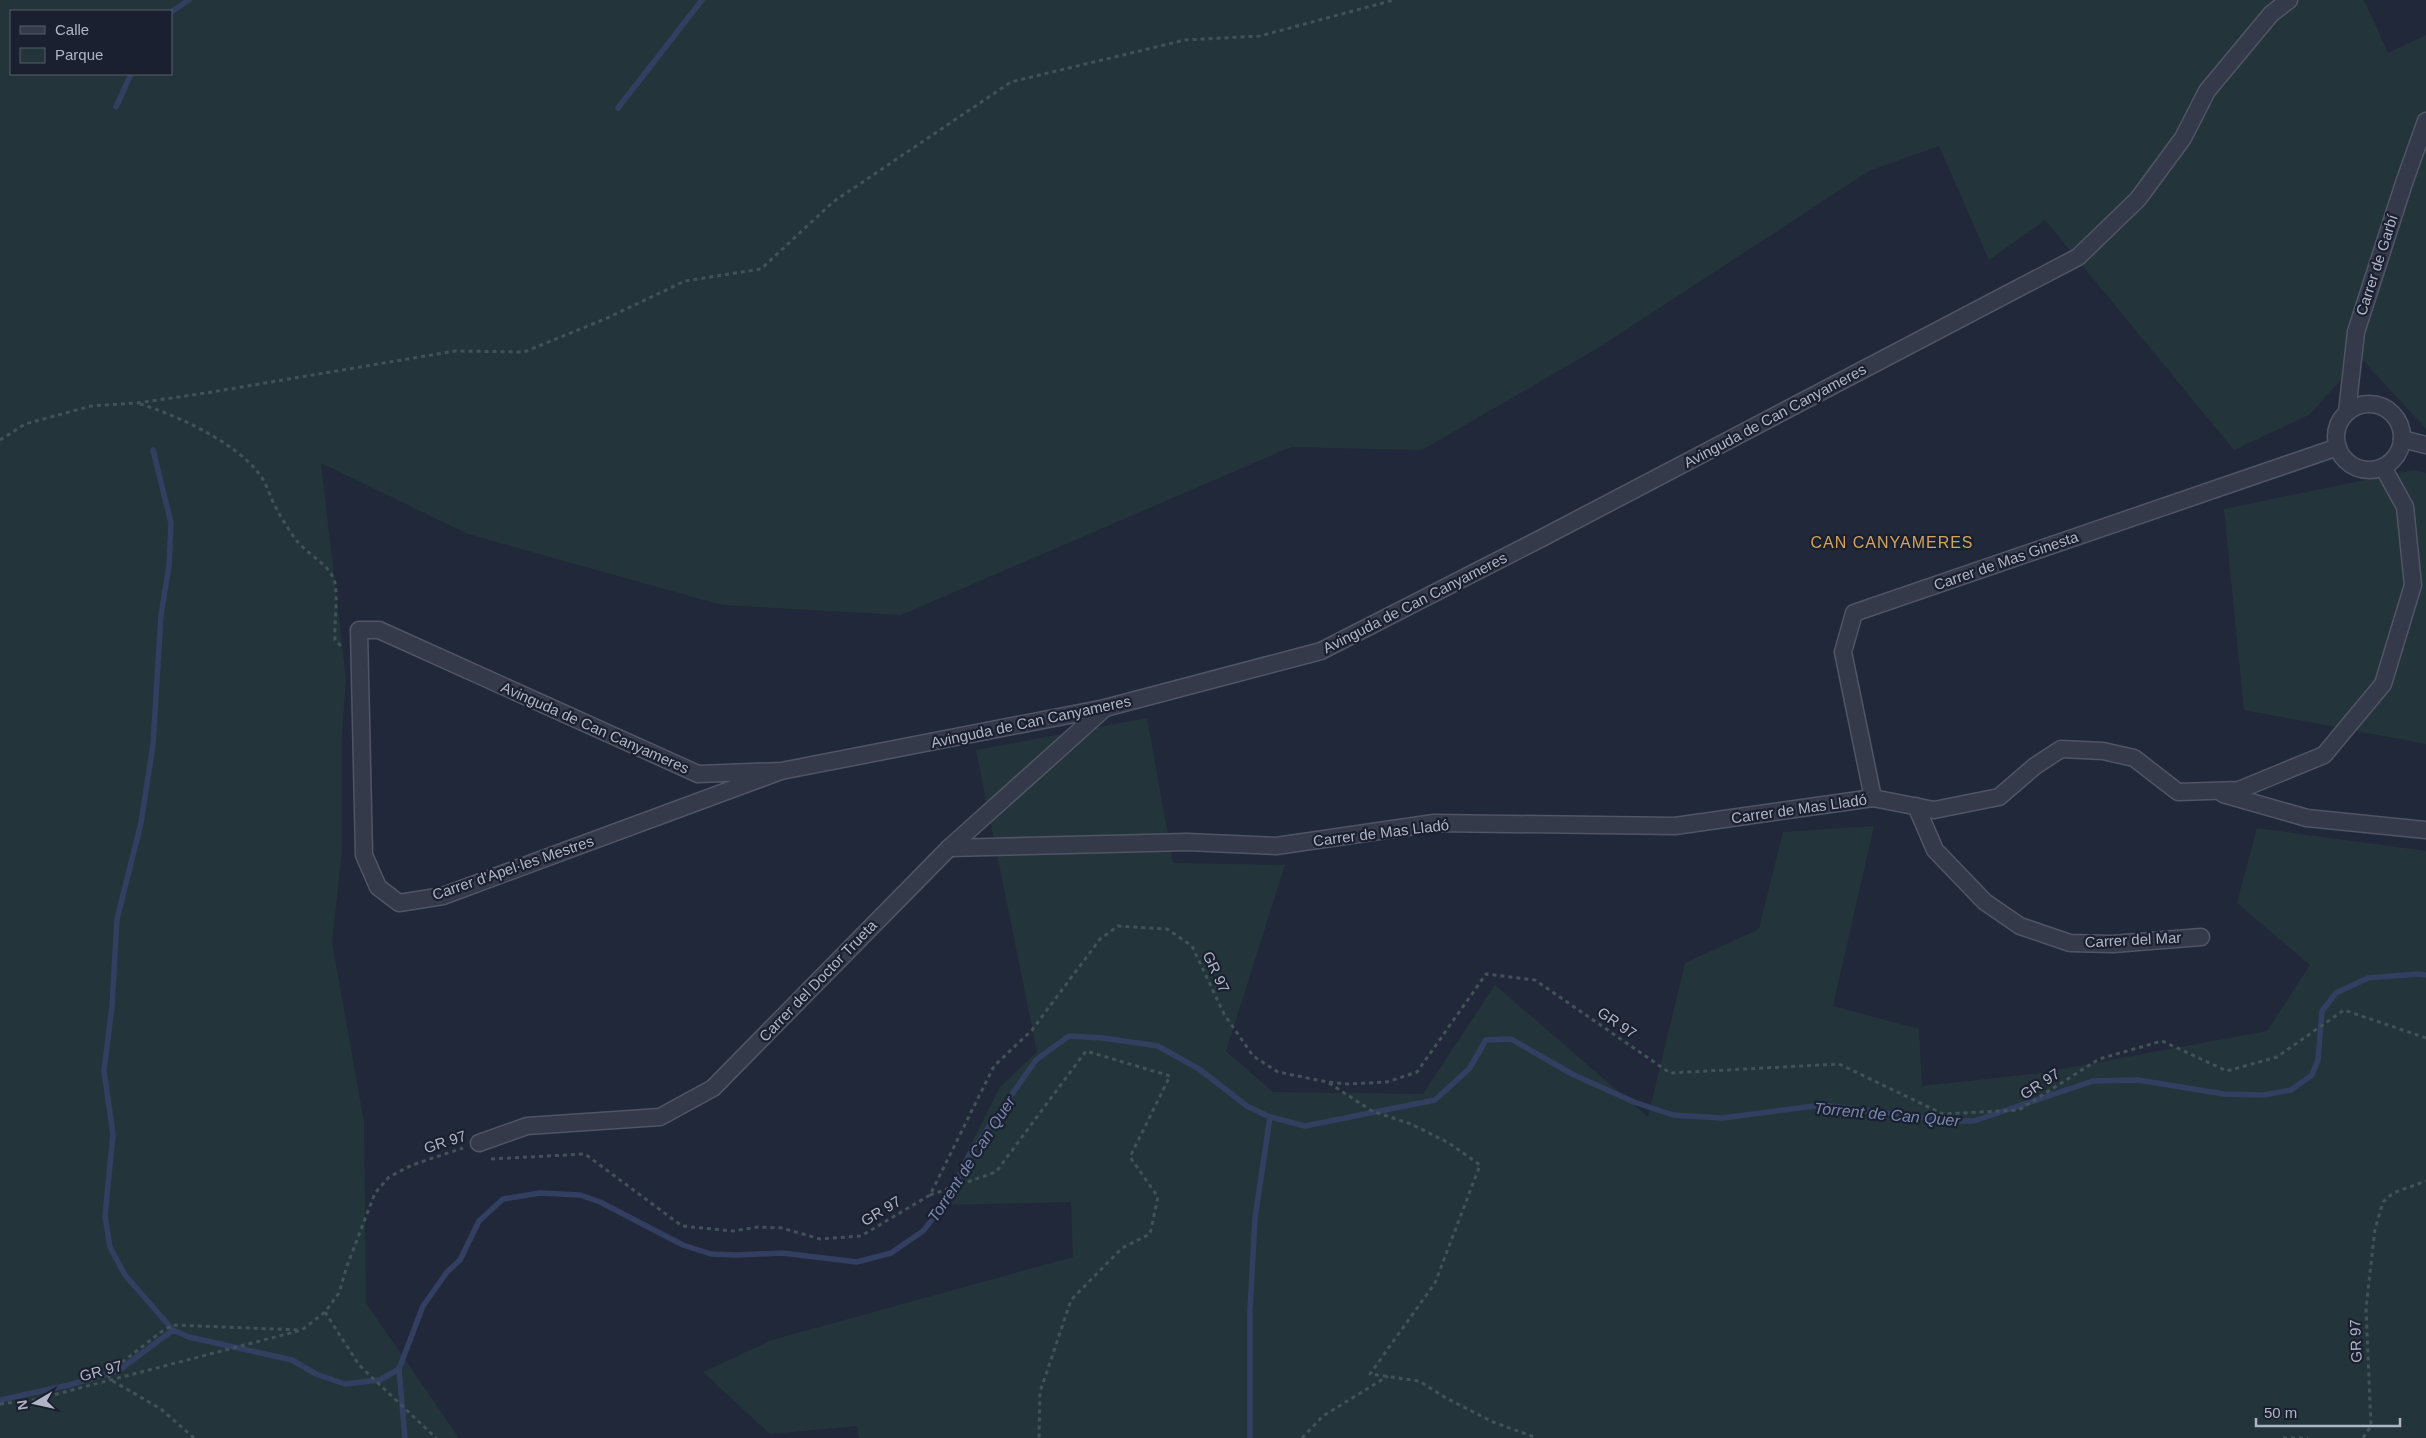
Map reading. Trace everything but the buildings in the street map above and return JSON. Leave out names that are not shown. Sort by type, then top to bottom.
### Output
[{"type":"street","name":"Avinguda de Can Canyameres","points":[[359,630],[379,630],[698,774],[782,772],[1105,708],[1321,651],[1542,538],[2078,257],[2138,199],[2183,138],[2207,91],[2270,14],[2289,0]]},
{"type":"street","name":"Carrer de Garbí","points":[[2347,412],[2356,332],[2426,121]]},
{"type":"street","points":[[2368,404],[2388,410],[2396,418],[2401,428],[2402,439],[2398,451],[2392,460],[2383,467],[2371,470],[2351,464],[2343,457],[2338,446],[2337,431],[2347,412],[2356,406],[2368,404]]},
{"type":"street","points":[[2402,439],[2426,445]]},
{"type":"street","name":"Carrer de Mas Ginesta","points":[[1873,798],[1843,652],[1854,613],[2338,446]]},
{"type":"street","name":"Carrer de Mas Lladó","points":[[948,848],[1187,842],[1276,846],[1434,823],[1675,826],[1873,798],[1934,810],[1999,798],[2035,766],[2061,749],[2103,751],[2134,758],[2178,792],[2239,790],[2324,754],[2383,684],[2413,585],[2406,507],[2383,467]]},
{"type":"street","name":"Carrer d'Apel·les Mestres","points":[[359,630],[364,855],[378,887],[399,902],[443,896],[782,772]]},
{"type":"street","name":"Carrer del Doctor Trueta","points":[[479,1143],[527,1126],[660,1117],[714,1088],[948,848],[1105,708]]},
{"type":"street","points":[[2211,791],[2307,818],[2426,830]]},
{"type":"street","name":"Carrer del Mar","points":[[1916,806],[1935,850],[1985,902],[2020,926],[2070,943],[2112,944],[2201,937]]},
{"type":"path","points":[[0,440],[25,424],[91,406],[137,403],[372,367],[455,351],[524,352],[605,319],[685,281],[761,269],[833,202],[1011,82],[1185,40],[1260,36],[1394,0]]},
{"type":"path","points":[[137,403],[165,412],[190,424],[215,438],[254,466],[262,476],[287,528],[300,545],[328,568],[335,582],[334,640],[344,650],[360,656]]},
{"type":"path","name":"GR 97","points":[[0,1404],[34,1400],[302,1330],[325,1312],[340,1293],[347,1266],[375,1193],[389,1177],[412,1165],[479,1143],[486,1159],[584,1154],[682,1226],[733,1231],[758,1226],[782,1228],[820,1239],[862,1236],[930,1195],[994,1066],[1032,1030],[1100,939],[1118,926],[1167,929],[1192,946],[1224,1014],[1253,1056],[1278,1072],[1327,1082],[1348,1084],[1387,1082],[1417,1072],[1486,974],[1535,980],[1670,1073],[1839,1064],[1943,1114],[2019,1110],[2099,1059],[2162,1041],[2227,1071],[2277,1057],[2344,1010],[2426,1038]]},
{"type":"path","points":[[930,1195],[996,1172],[1086,1051],[1170,1076],[1130,1157],[1158,1198],[1150,1234],[1122,1248],[1071,1300],[1040,1392],[1039,1438]]},
{"type":"path","points":[[1327,1082],[1372,1111],[1411,1124],[1449,1143],[1480,1165],[1435,1283],[1370,1374],[1419,1381],[1446,1398],[1493,1422],[1537,1438]]},
{"type":"path","name":"GR 97","points":[[2364,1438],[2370,1426],[2366,1308],[2379,1214],[2383,1202],[2393,1193],[2426,1181]]},
{"type":"path","points":[[325,1312],[359,1365],[436,1438]]},
{"type":"path","points":[[194,1438],[161,1409],[111,1380],[106,1374],[161,1332],[174,1325],[302,1330]]},
{"type":"path","points":[[1302,1438],[1323,1416],[1389,1376]]},
{"type":"path","points":[[2283,1438],[2308,1438]]},
{"type":"green space","points":[[0,0],[2364,0],[2388,53],[2426,35],[2426,429],[2361,358],[2309,415],[2234,450],[2045,220],[1989,260],[1939,146],[1869,171],[1598,348],[1422,450],[1291,447],[901,615],[722,605],[468,534],[321,463],[346,679],[342,734],[342,850],[332,942],[364,1122],[366,1303],[459,1438],[0,1438]]},
{"type":"green space","points":[[2414,470],[2426,473],[2426,744],[2244,710],[2224,509]]},
{"type":"green space","points":[[1147,718],[1173,863],[1285,865],[1226,1051],[1273,1092],[1423,1094],[1495,985],[1648,1117],[1685,963],[1759,929],[1783,832],[1874,826],[1833,1006],[1919,1029],[1922,1086],[2040,1073],[2267,1031],[2310,965],[2237,903],[2257,828],[2426,851],[2426,1438],[859,1438],[857,1426],[770,1434],[703,1372],[772,1340],[1073,1257],[1071,1202],[940,1205],[1000,1087],[1037,1052],[976,750]]},
{"type":"waterway","points":[[172,11],[189,0]]},
{"type":"waterway","points":[[618,108],[702,0]]},
{"type":"waterway","points":[[116,107],[131,75]]},
{"type":"waterway","points":[[153,450],[171,523],[169,566],[161,615],[153,745],[141,823],[117,919],[112,1006],[104,1071],[113,1134],[105,1216],[110,1247],[125,1275],[173,1330]]},
{"type":"waterway","name":"Torrent de Can Quer","points":[[0,1400],[69,1385],[118,1371],[173,1330],[189,1337],[292,1360],[316,1374],[345,1384],[380,1380],[399,1369],[423,1306],[447,1272],[460,1260],[479,1221],[503,1199],[540,1193],[580,1195],[600,1202],[683,1245],[711,1254],[782,1253],[857,1262],[891,1253],[923,1231],[947,1201],[970,1154],[1036,1060],[1069,1036],[1103,1038],[1158,1046],[1199,1069],[1247,1106],[1270,1117],[1305,1126],[1435,1100],[1469,1069],[1486,1040],[1511,1039],[1572,1074],[1634,1102],[1673,1115],[1723,1118],[1822,1105],[1952,1121],[1974,1121],[2093,1081],[2138,1080],[2224,1094],[2264,1095],[2291,1090],[2312,1075],[2318,1060],[2322,1011],[2336,993],[2368,978],[2426,975]]},
{"type":"waterway","points":[[1250,1438],[1250,1310],[1255,1218],[1270,1117]]},
{"type":"waterway","points":[[399,1369],[405,1438]]},
{"type":"district","name":"CAN CANYAMERES","points":[[1892,542]]}]
